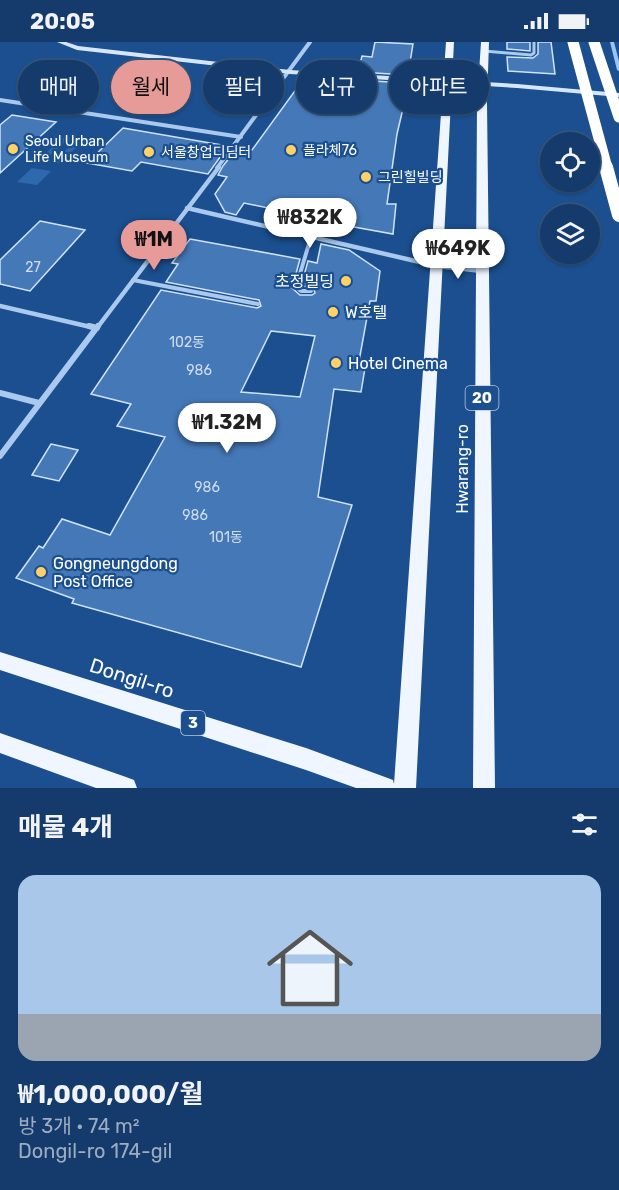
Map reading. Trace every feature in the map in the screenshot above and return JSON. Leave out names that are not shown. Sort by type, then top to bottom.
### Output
[{"type":"highway","points":[[573,42],[619,216]]},
{"type":"highway","points":[[594,42],[619,117]]},
{"type":"main road","points":[[448,60],[450,42]]},
{"type":"main road","points":[[405,788],[444,114]]},
{"type":"main road","name":"Hwarang-ro","points":[[482,114],[484,788]]},
{"type":"main road","name":"Dongil-ro","points":[[0,662],[306,759],[385,788]]},
{"type":"main road","points":[[0,743],[126,788]]},
{"type":"street","points":[[60,42],[78,48],[290,72],[389,79]]},
{"type":"street","points":[[0,456],[290,72],[310,42]]},
{"type":"street","points":[[489,85],[619,95]]},
{"type":"street","points":[[0,100],[241,137]]},
{"type":"street","points":[[187,208],[437,266],[482,271]]},
{"type":"street","points":[[0,306],[97,328]]},
{"type":"street","points":[[0,393],[39,403]]},
{"type":"lane","points":[[484,47],[531,55],[534,53],[534,42]]},
{"type":"lane","points":[[311,237],[296,287],[301,291],[311,291]]},
{"type":"lane","points":[[133,280],[258,304]]},
{"type":"shaded area","points":[[64,137],[84,140],[60,163],[54,162],[73,143],[65,142],[45,160],[39,159]]},
{"type":"shaded area","points":[[32,168],[51,171],[37,185],[17,182]]},
{"type":"building","points":[[375,42],[413,44],[410,60],[389,60],[389,74],[377,73],[377,60],[361,60],[362,56],[372,57]]},
{"type":"building","points":[[507,42],[530,42],[530,51],[507,49]]},
{"type":"building","points":[[538,42],[551,42],[555,74],[508,71],[507,57],[533,58],[538,54]]},
{"type":"building","points":[[377,81],[389,82],[389,114],[402,114],[387,204],[396,204],[393,234],[315,220],[318,215],[270,206],[268,208],[244,203],[236,215],[225,212],[215,194],[227,177],[218,175],[223,166],[237,148],[252,150],[278,114],[284,114],[284,106],[296,89],[296,114],[377,114]]},
{"type":"building","name":"Seoul Urban Life Museum","points":[[12,115],[56,122],[0,173],[0,125]]},
{"type":"building","name":"서울창업디딤터","points":[[123,128],[228,146],[208,174],[141,162],[132,171],[87,163]]},
{"type":"building","points":[[40,221],[85,230],[30,291],[0,284],[0,260]]},
{"type":"building","points":[[190,239],[300,259],[292,288],[300,295],[315,293],[313,287],[301,286],[308,261],[317,263],[321,244],[349,250],[380,271],[376,301],[370,301],[359,361],[366,362],[361,392],[334,389],[318,497],[352,505],[301,667],[72,603],[74,599],[16,578],[39,546],[43,548],[62,519],[110,535],[165,437],[117,426],[131,404],[91,394],[161,290],[257,308],[261,306],[259,300],[166,282],[178,264],[172,263]],"holes":[[[271,331],[315,336],[300,397],[241,392]]]},
{"type":"building","points":[[51,444],[78,450],[59,481],[32,475]]},
{"type":"waterway","points":[[612,42],[619,70]]},
{"type":"place","name":"Seoul Urban Life Museum","points":[[13,149]]},
{"type":"place","name":"플라체76","points":[[291,150]]},
{"type":"place","name":"서울창업디딤터","points":[[149,152]]},
{"type":"place","name":"그린힐빌딩","points":[[366,177]]},
{"type":"place","name":"초정빌딩","points":[[346,281]]},
{"type":"place","name":"W호텔","points":[[333,312]]},
{"type":"place","name":"Hotel Cinema","points":[[336,363]]},
{"type":"place","name":"Gongneungdong Post Office","points":[[41,572]]}]
